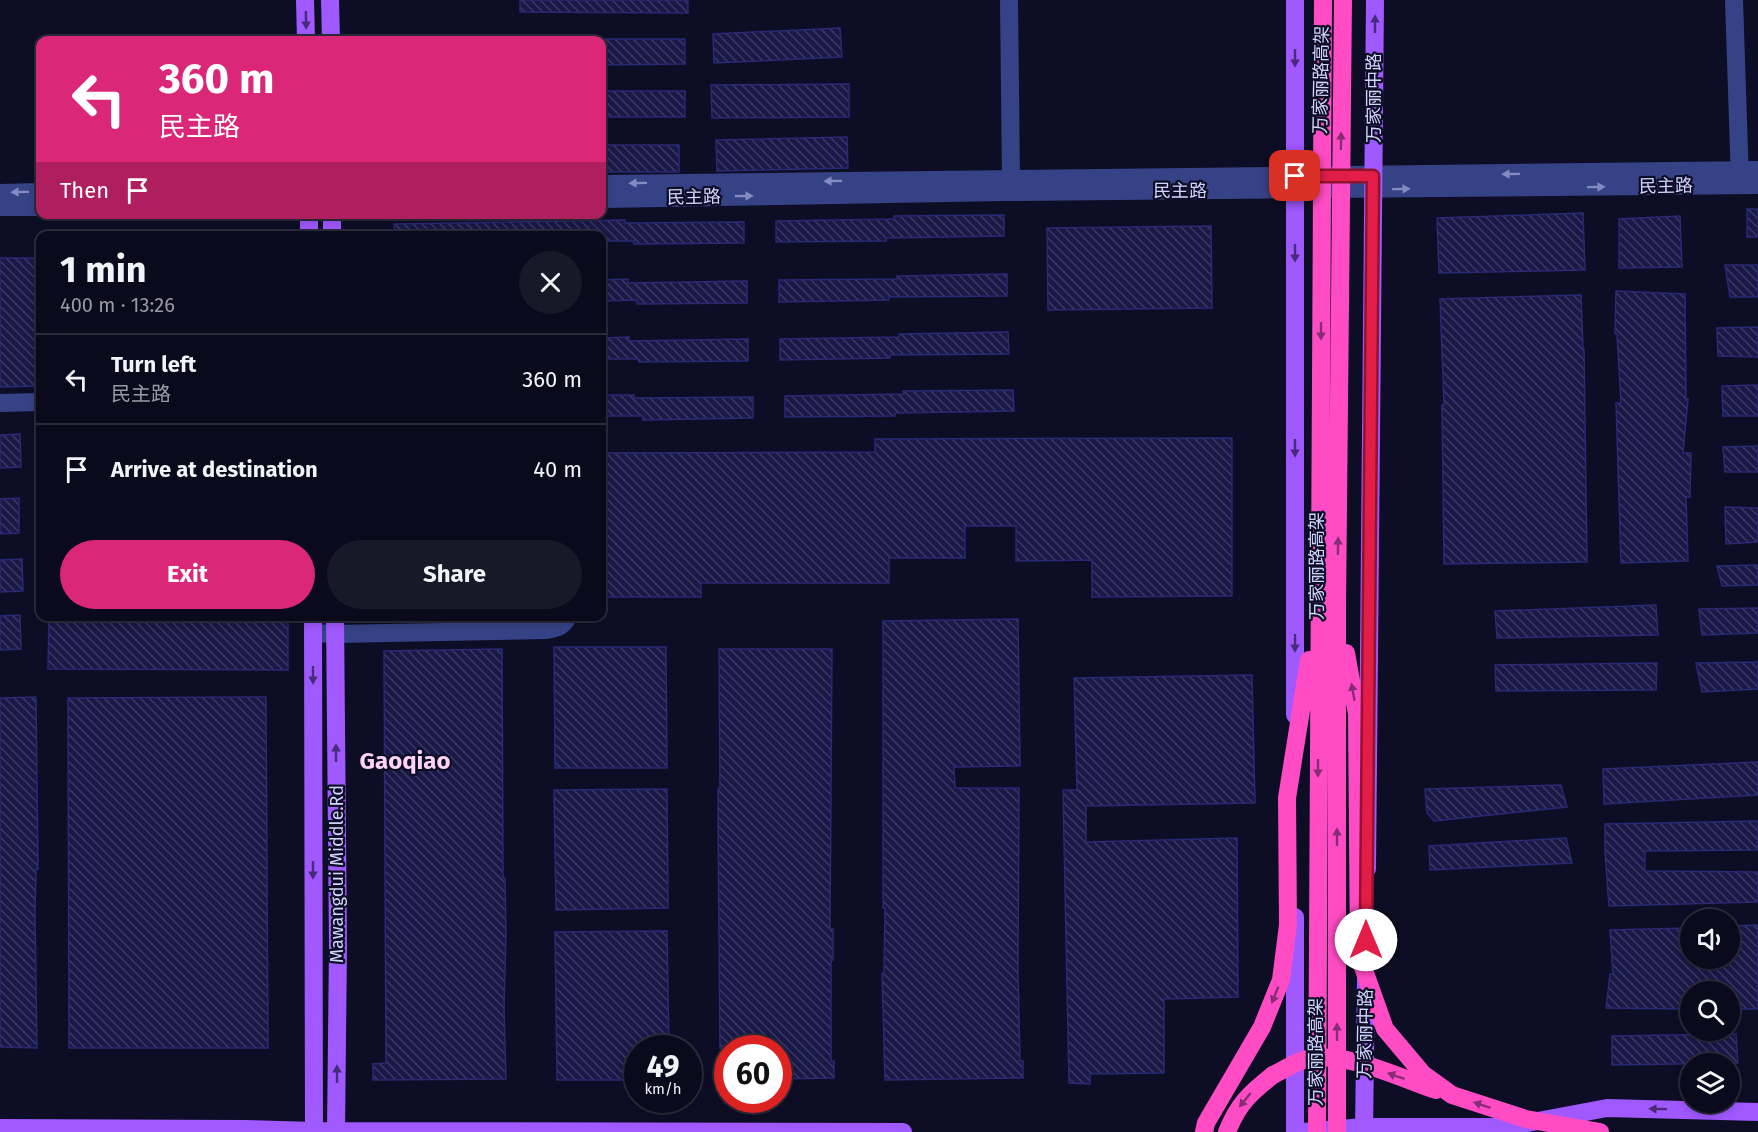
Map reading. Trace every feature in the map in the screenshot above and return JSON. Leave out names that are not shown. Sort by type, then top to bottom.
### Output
[{"type":"highway","name":"万家丽路高架","points":[[1317,1132],[1323,0]]},
{"type":"highway","name":"万家丽路高架","points":[[1337,1132],[1337,604],[1343,0]]},
{"type":"highway","points":[[1337,604],[1356,714],[1359,956],[1385,1029],[1423,1074],[1452,1095]]},
{"type":"highway","points":[[1204,1132],[1206,1123],[1262,1027],[1281,980],[1288,925],[1287,798],[1318,605]]},
{"type":"highway","points":[[1227,1132],[1234,1112],[1250,1093],[1273,1075],[1305,1060],[1326,1057],[1349,1060],[1526,1119],[1600,1132]]},
{"type":"main road","points":[[305,0],[306,36]]},
{"type":"main road","points":[[330,0],[331,36]]},
{"type":"main road","points":[[1295,0],[1295,1132]]},
{"type":"main road","name":"万家丽中路","points":[[1364,1130],[1375,0]]},
{"type":"main road","name":"Mawangdui Middle.Rd","points":[[313,625],[314,1132]]},
{"type":"main road","name":"Mawangdui Middle.Rd","points":[[335,626],[338,945],[336,1131]]},
{"type":"main road","points":[[1302,1132],[1506,1127],[1607,1108],[1758,1112]]},
{"type":"main road","points":[[0,1128],[233,1128],[314,1132],[903,1132]]},
{"type":"street","points":[[1009,0],[1011,179]]},
{"type":"street","points":[[1734,0],[1746,180]]},
{"type":"street","name":"民主路","points":[[606,184],[1011,179],[1295,183],[1746,180],[1758,170]]},
{"type":"street","name":"民主路","points":[[606,199],[1005,192],[1295,183]]},
{"type":"street","points":[[0,193],[36,192]]},
{"type":"street","points":[[0,207],[36,207]]},
{"type":"street","points":[[0,403],[36,402]]},
{"type":"street","points":[[313,625],[460,624],[546,630],[560,627],[566,621]]},
{"type":"building","points":[[520,0],[688,0],[688,13],[520,12]]},
{"type":"building","points":[[840,28],[842,57],[714,63],[713,34]]},
{"type":"building","points":[[606,39],[685,39],[685,64],[606,65]]},
{"type":"building","points":[[849,84],[849,117],[712,118],[711,85]]},
{"type":"building","points":[[606,91],[685,91],[685,117],[606,117]]},
{"type":"building","points":[[847,137],[848,168],[717,171],[716,140]]},
{"type":"building","points":[[606,145],[679,145],[679,172],[606,172]]},
{"type":"building","points":[[1747,209],[1758,209],[1758,237],[1747,237]]},
{"type":"building","points":[[1583,213],[1585,270],[1439,273],[1437,218]]},
{"type":"building","points":[[1004,215],[1004,236],[886,238],[886,241],[776,242],[776,221],[894,219],[894,216]]},
{"type":"building","points":[[1680,216],[1682,267],[1619,268],[1619,219]]},
{"type":"building","points":[[625,220],[625,223],[744,222],[744,243],[634,244],[634,241],[606,241],[606,231],[395,231],[394,224]]},
{"type":"building","points":[[1211,226],[1212,308],[1048,310],[1047,228]]},
{"type":"building","points":[[0,258],[36,258],[36,386],[0,387]]},
{"type":"building","points":[[1725,265],[1758,265],[1758,297],[1730,297]]},
{"type":"building","points":[[1007,274],[1007,296],[889,297],[889,300],[779,302],[779,280],[897,279],[897,276]]},
{"type":"building","points":[[628,279],[628,283],[747,281],[747,303],[637,304],[637,300],[606,301],[606,280]]},
{"type":"building","points":[[1616,291],[1685,294],[1686,399],[1688,399],[1683,453],[1691,453],[1690,497],[1686,497],[1688,561],[1621,563],[1616,403],[1621,403],[1617,334],[1615,334]]},
{"type":"building","points":[[1581,295],[1587,562],[1444,564],[1442,405],[1444,405],[1440,299]]},
{"type":"building","points":[[1758,327],[1758,357],[1718,356],[1717,328]]},
{"type":"building","points":[[1008,332],[1009,354],[890,355],[890,358],[780,360],[780,339]]},
{"type":"building","points":[[629,337],[629,341],[748,339],[748,361],[639,362],[638,359],[606,359],[606,338]]},
{"type":"building","points":[[1758,385],[1758,416],[1723,416],[1722,386]]},
{"type":"building","points":[[1013,390],[1014,411],[895,413],[895,416],[785,417],[785,396],[904,394],[903,391]]},
{"type":"building","points":[[606,395],[634,395],[634,398],[753,397],[753,418],[643,420],[643,416],[606,416]]},
{"type":"building","points":[[20,434],[21,467],[0,468],[0,435]]},
{"type":"building","points":[[1232,438],[1232,596],[1092,597],[1092,560],[1016,561],[1016,526],[965,526],[965,558],[889,558],[889,583],[701,583],[701,597],[606,597],[606,453],[875,452],[875,439]]},
{"type":"building","points":[[1758,446],[1758,472],[1725,472],[1723,447]]},
{"type":"building","points":[[19,498],[19,533],[0,534],[0,499]]},
{"type":"building","points":[[1725,507],[1758,508],[1758,542],[1726,544]]},
{"type":"building","points":[[22,559],[23,591],[0,592],[0,560]]},
{"type":"building","points":[[1758,565],[1758,585],[1722,586],[1717,566]]},
{"type":"building","points":[[1656,605],[1658,635],[1497,638],[1495,611]]},
{"type":"building","points":[[1758,608],[1758,633],[1702,635],[1699,609]]},
{"type":"building","points":[[20,615],[21,649],[0,650],[0,616]]},
{"type":"building","points":[[1018,619],[1020,766],[954,767],[955,788],[1019,788],[1018,971],[1020,1061],[1023,1061],[1023,1078],[885,1080],[882,973],[884,973],[885,908],[883,908],[883,621]]},
{"type":"building","points":[[49,621],[288,621],[288,670],[48,669]]},
{"type":"building","points":[[554,647],[666,647],[667,768],[555,768]]},
{"type":"building","points":[[502,649],[506,1079],[373,1080],[373,1064],[386,1063],[384,651]]},
{"type":"building","points":[[719,649],[832,649],[830,929],[833,929],[831,1061],[834,1061],[834,1078],[792,1079],[792,1035],[720,1035],[718,789],[720,788]]},
{"type":"building","points":[[1758,662],[1758,689],[1702,692],[1696,663]]},
{"type":"building","points":[[1657,663],[1656,690],[1496,691],[1495,665]]},
{"type":"building","points":[[1252,675],[1255,803],[1086,806],[1086,842],[1237,838],[1238,997],[1164,999],[1164,1073],[1090,1074],[1090,1084],[1069,1083],[1063,790],[1077,790],[1074,678]]},
{"type":"building","points":[[36,697],[37,1048],[0,1047],[0,698]]},
{"type":"building","points":[[266,697],[268,1048],[69,1048],[68,698]]},
{"type":"building","points":[[1758,762],[1758,795],[1604,804],[1603,769]]},
{"type":"building","points":[[1561,785],[1567,807],[1434,821],[1427,813],[1425,789]]},
{"type":"building","points":[[667,789],[668,908],[556,910],[554,790]]},
{"type":"building","points":[[1758,821],[1758,850],[1645,851],[1645,871],[1758,872],[1758,902],[1609,906],[1605,824]]},
{"type":"building","points":[[1566,838],[1572,863],[1430,870],[1429,846]]},
{"type":"building","points":[[1758,925],[1758,1009],[1740,1009],[1740,981],[1680,981],[1680,1009],[1606,1008],[1610,974],[1613,974],[1610,930],[1680,928],[1680,969],[1740,969],[1740,926]]},
{"type":"building","points":[[667,931],[669,1035],[624,1035],[624,1080],[557,1080],[555,932]]},
{"type":"building","points":[[1680,1035],[1680,1041],[1736,1041],[1737,1053],[1680,1053],[1680,1064],[1612,1065],[1612,1036]]},
{"type":"district","name":"Gaoqiao","points":[[405,761]]},
{"type":"route","points":[[1295,176],[1373,176],[1366,940]]}]
